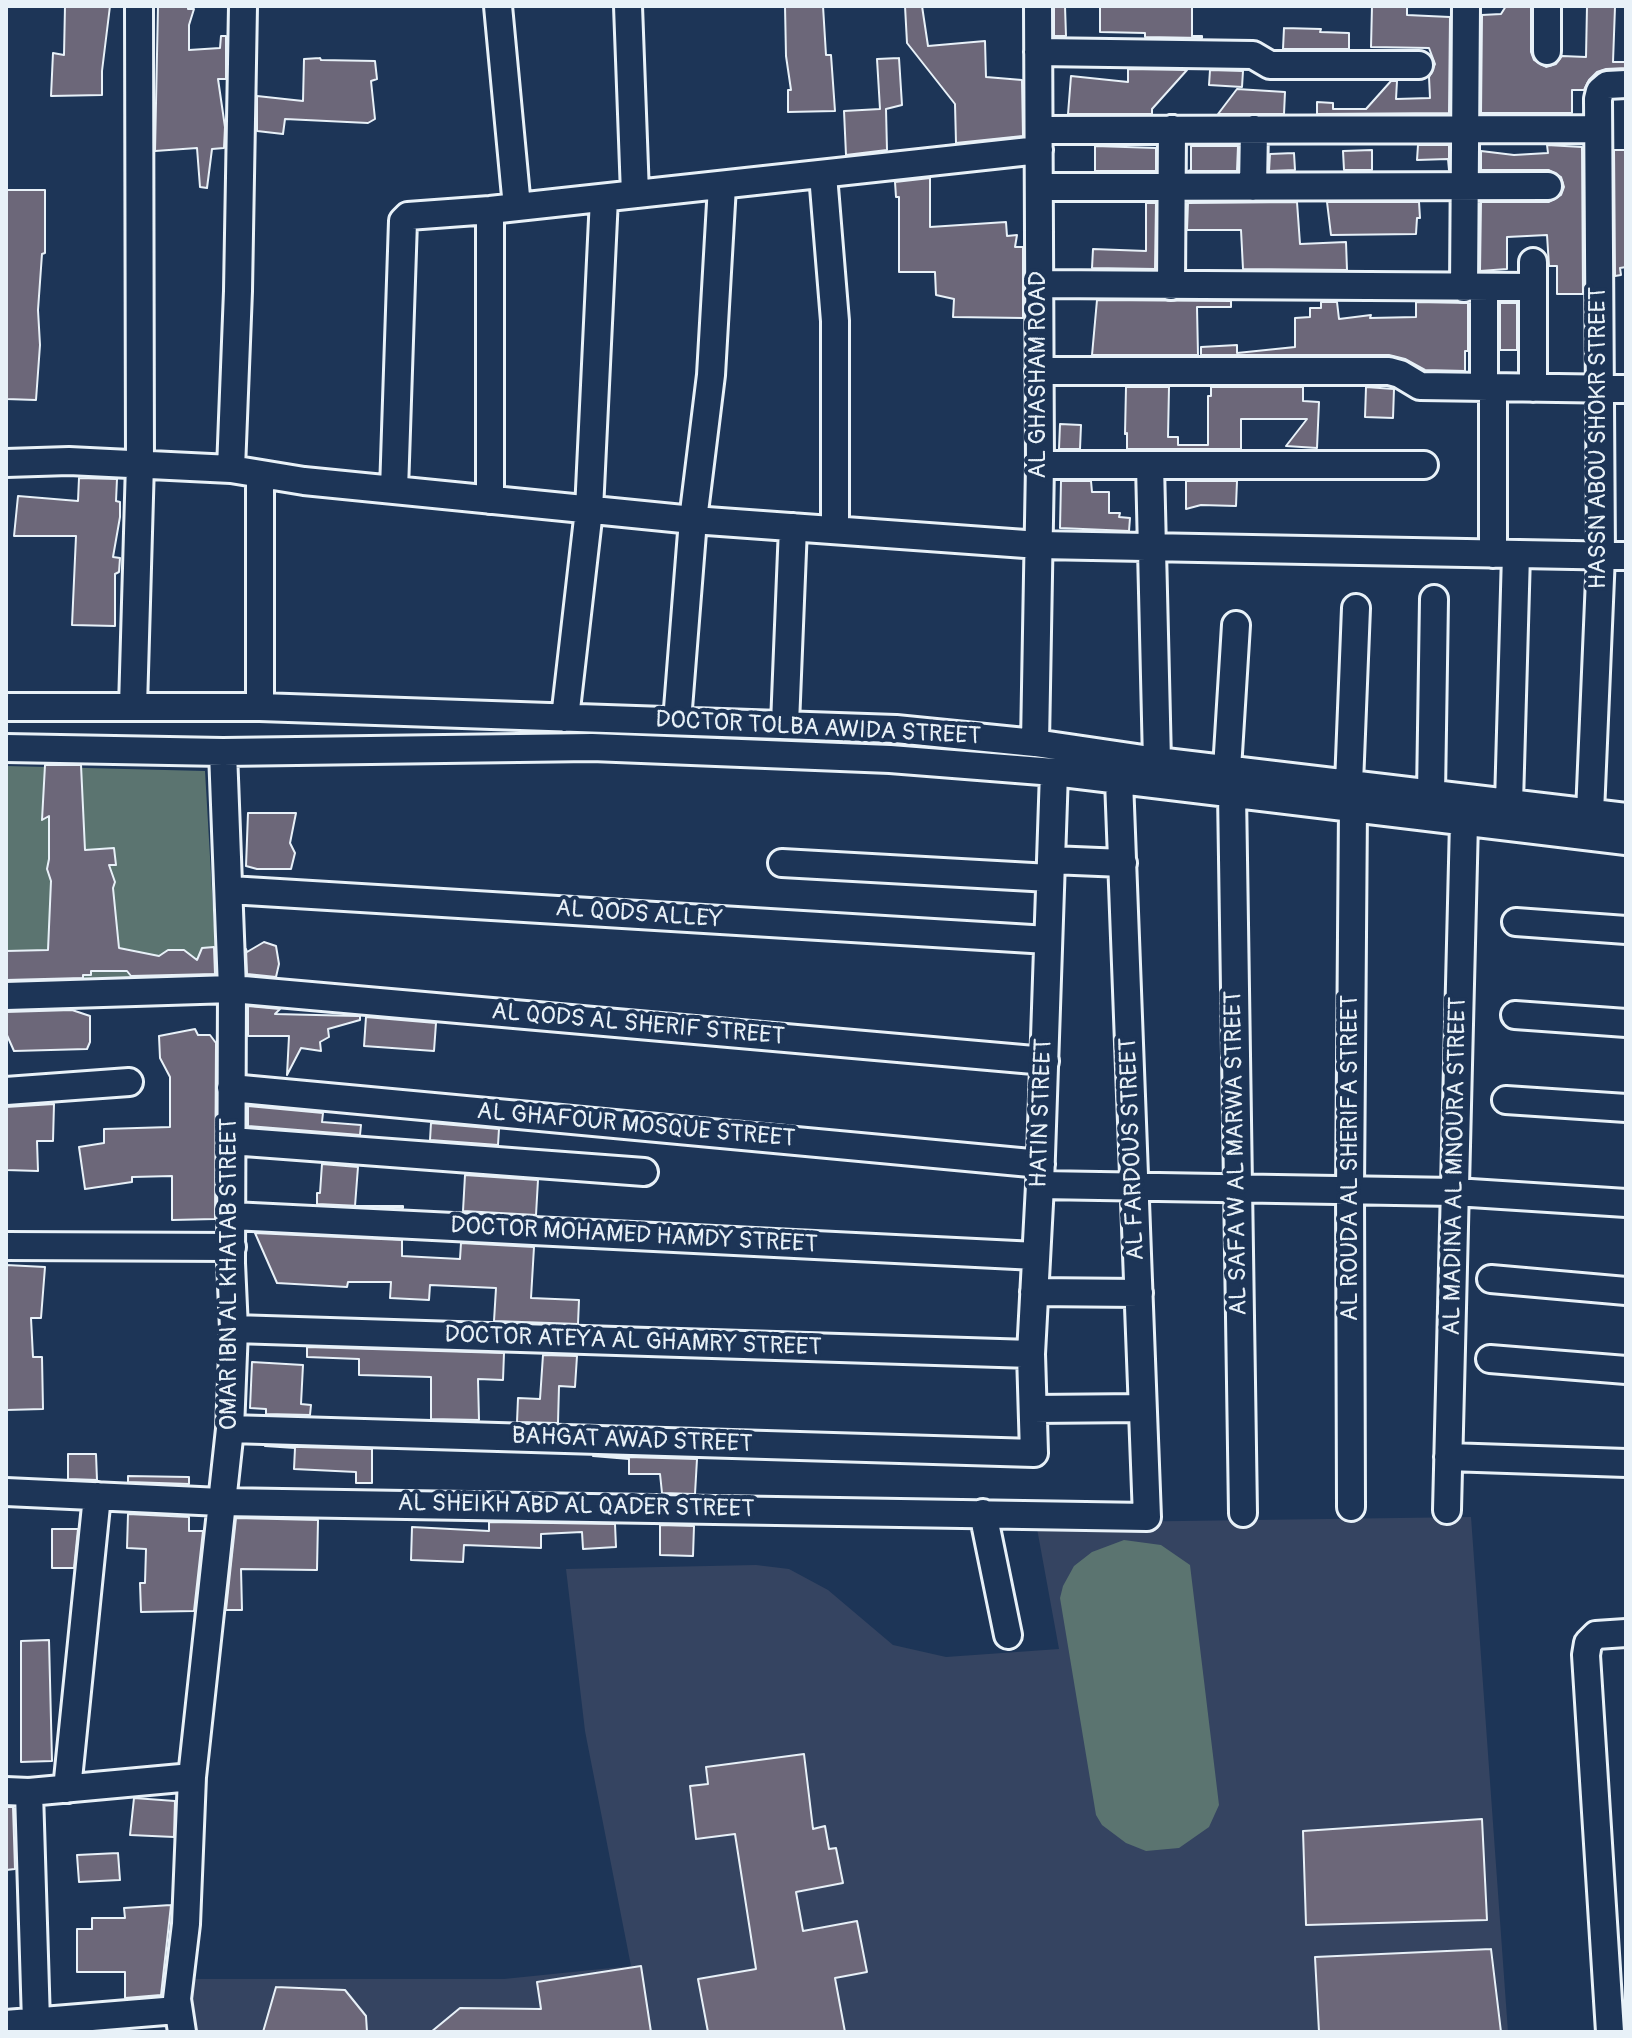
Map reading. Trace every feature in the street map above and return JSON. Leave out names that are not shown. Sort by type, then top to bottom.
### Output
[{"type":"street","points":[[133,707],[140,463],[139,6]]},
{"type":"street","points":[[231,469],[243,6]]},
{"type":"street","points":[[498,6],[517,207]]},
{"type":"street","points":[[628,6],[635,194]]},
{"type":"street","name":"AL GHASHAM ROAD","points":[[1035,743],[1040,465],[1038,6]]},
{"type":"street","points":[[1466,6],[1463,186],[1488,388],[1504,554],[1509,803]]},
{"type":"street","points":[[1547,6],[1547,51]]},
{"type":"street","points":[[1038,52],[1253,55],[1270,65],[1419,65]]},
{"type":"street","name":"HASSN ABOU SHOKR STREET","points":[[1590,813],[1613,556],[1613,389],[1598,129],[1600,91],[1610,84],[1626,84]]},
{"type":"street","points":[[394,490],[403,221],[408,216],[823,175],[1039,140],[1172,129],[1598,129]]},
{"type":"street","points":[[1171,286],[1172,129]]},
{"type":"street","points":[[1253,187],[1254,129]]},
{"type":"street","points":[[823,175],[835,321],[835,530]]},
{"type":"street","points":[[677,721],[693,520],[711,375],[722,186]]},
{"type":"street","points":[[1039,187],[1548,186]]},
{"type":"street","points":[[565,718],[589,510],[604,198]]},
{"type":"street","points":[[490,210],[490,500]]},
{"type":"street","points":[[1039,284],[1474,288],[1533,274],[1533,388]]},
{"type":"street","points":[[1039,371],[1389,371],[1420,386],[1613,389]]},
{"type":"street","points":[[6,463],[69,461],[231,469],[394,490],[693,520],[1039,545],[1613,556]]},
{"type":"street","points":[[1040,465],[1424,465]]},
{"type":"street","points":[[1150,465],[1157,761]]},
{"type":"street","points":[[260,474],[260,707]]},
{"type":"street","points":[[785,724],[793,527]]},
{"type":"street","points":[[1431,794],[1434,599]]},
{"type":"street","name":"AL ROUDA AL SHERIFA STREET","points":[[1351,1507],[1351,796],[1356,608]]},
{"type":"street","name":"AL SAFA W AL MARWA STREET","points":[[1236,625],[1230,781],[1243,1513]]},
{"type":"street","points":[[15,707],[15,748]]},
{"type":"street","name":"DOCTOR TOLBA AWIDA STREET","points":[[15,707],[260,707],[896,729],[1035,743],[1157,761],[1230,781]]},
{"type":"street","name":"DOCTOR TOLBA AWIDA STREET","points":[[15,748],[223,752],[592,747],[890,759],[1119,780],[1230,781],[1351,796],[1464,822],[1626,841]]},
{"type":"street","name":"OMAR IBN AL KHATAB STREET","points":[[180,2021],[192,1777],[230,1429],[234,1329],[232,989],[223,752]]},
{"type":"street","name":"HATIN STREET","points":[[1034,1453],[1031,1354],[1045,1061],[1054,772]]},
{"type":"street","name":"AL FARDOUS STREET","points":[[1119,780],[1147,1517]]},
{"type":"street","name":"DOCTOR TOLBA AWIDA STREET","points":[[1351,796],[1431,794],[1626,817]]},
{"type":"street","name":"AL MADINA AL MNOURA STREET","points":[[1447,1510],[1464,822]]},
{"type":"street","points":[[782,863],[1051,869],[1123,863]]},
{"type":"street","name":"AL QODS ALLEY","points":[[230,890],[1048,940]]},
{"type":"street","points":[[1516,922],[1626,930]]},
{"type":"street","name":"AL QODS AL SHERIF STREET","points":[[6,996],[232,989],[1045,1061]]},
{"type":"street","points":[[1515,1015],[1626,1023]]},
{"type":"street","points":[[6,1091],[129,1082]]},
{"type":"street","name":"AL GHAFOUR MOSQUE STREET","points":[[231,1088],[1135,1186],[1455,1192],[1626,1203]]},
{"type":"street","points":[[1506,1100],[1626,1108]]},
{"type":"street","points":[[231,1141],[644,1172]]},
{"type":"street","name":"DOCTOR MOHAMED HAMDY STREET","points":[[232,1216],[1036,1256]]},
{"type":"street","points":[[6,1246],[232,1247]]},
{"type":"street","points":[[1491,1279],[1626,1291]]},
{"type":"street","points":[[1034,1292],[1139,1293]]},
{"type":"street","name":"DOCTOR ATEYA AL GHAMRY STREET","points":[[234,1329],[1031,1354]]},
{"type":"street","points":[[1490,1359],[1626,1370]]},
{"type":"street","points":[[1033,1409],[1142,1408]]},
{"type":"street","name":"BAHGAT AWAD STREET","points":[[230,1429],[1034,1453]]},
{"type":"street","points":[[1448,1457],[1626,1463]]},
{"type":"street","name":"AL SHEIKH ABD AL QADER STREET","points":[[6,1492],[221,1502],[1147,1517]]},
{"type":"street","points":[[67,1789],[97,1496]]},
{"type":"street","points":[[983,1513],[1008,1635]]},
{"type":"street","points":[[1610,2032],[1586,1655],[1588,1643],[1596,1635],[1626,1633]]},
{"type":"street","points":[[180,2021],[17,2026],[18,1792],[192,1777]]},
{"type":"shaded area","points":[[1471,1517],[1508,2032],[191,2032],[181,1979],[504,1979],[631,1966],[585,1731],[566,1569],[756,1565],[789,1569],[828,1590],[893,1645],[946,1657],[1059,1649],[1036,1523]]},
{"type":"green space","points":[[6,766],[205,771],[217,977],[6,985]]},
{"type":"green space","points":[[1124,1540],[1161,1545],[1190,1565],[1219,1805],[1209,1827],[1179,1848],[1146,1851],[1126,1843],[1102,1825],[1096,1815],[1060,1598],[1074,1566],[1092,1552]]},
{"type":"building","points":[[65,6],[110,6],[102,95],[51,96],[53,53],[64,55]]},
{"type":"building","points":[[158,6],[188,6],[188,9],[194,9],[189,25],[189,50],[220,48],[221,36],[226,36],[226,79],[218,79],[225,127],[224,148],[212,149],[207,188],[200,187],[197,148],[155,151]]},
{"type":"building","points":[[785,6],[823,6],[826,55],[831,55],[835,111],[788,112],[788,90],[791,90],[786,56]]},
{"type":"building","points":[[905,6],[922,6],[928,46],[985,41],[986,77],[1022,80],[1023,136],[956,143],[955,104],[907,43]]},
{"type":"building","points":[[1054,6],[1065,6],[1066,36],[1054,36]]},
{"type":"building","points":[[1100,6],[1192,6],[1192,36],[1202,38],[1100,32]]},
{"type":"building","points":[[1372,6],[1407,6],[1407,15],[1450,17],[1449,113],[1317,114],[1317,102],[1333,103],[1333,109],[1366,109],[1391,81],[1397,81],[1396,99],[1430,98],[1429,77],[1435,64],[1429,48],[1371,47]]},
{"type":"building","points":[[1506,6],[1531,6],[1531,52],[1534,60],[1546,67],[1556,64],[1562,56],[1586,57],[1587,6],[1615,7],[1613,62],[1626,62],[1626,68],[1597,72],[1584,90],[1572,90],[1572,113],[1481,113],[1482,15],[1501,14]]},
{"type":"building","points":[[1284,28],[1349,33],[1349,49],[1283,49]]},
{"type":"building","points":[[899,58],[902,105],[886,109],[887,150],[846,155],[844,111],[880,109],[877,59]]},
{"type":"building","points":[[304,59],[375,61],[377,79],[371,81],[375,119],[368,123],[285,119],[283,134],[257,131],[257,96],[303,101]]},
{"type":"building","points":[[1128,69],[1187,70],[1152,109],[1152,114],[1068,114],[1071,76],[1128,82]]},
{"type":"building","points":[[1210,70],[1243,71],[1242,87],[1209,85]]},
{"type":"building","points":[[1237,89],[1285,92],[1284,114],[1218,114]]},
{"type":"building","points":[[1418,145],[1449,145],[1449,170],[1448,159],[1417,160]]},
{"type":"building","points":[[1547,145],[1582,147],[1583,294],[1557,294],[1557,266],[1549,266],[1547,235],[1507,237],[1507,269],[1480,271],[1481,202],[1549,202],[1561,195],[1564,187],[1561,177],[1549,170],[1481,170],[1481,151],[1514,155],[1548,153]]},
{"type":"building","points":[[1095,146],[1156,148],[1156,171],[1095,171]]},
{"type":"building","points":[[1191,146],[1238,146],[1237,171],[1188,171],[1191,170]]},
{"type":"building","points":[[1372,150],[1372,170],[1344,170],[1343,151]]},
{"type":"building","points":[[1614,150],[1626,150],[1626,267],[1620,268],[1621,275],[1615,276]]},
{"type":"building","points":[[1294,153],[1295,170],[1269,171],[1270,154]]},
{"type":"building","points":[[930,178],[930,227],[1006,222],[1007,236],[1017,235],[1015,247],[1023,247],[1023,318],[953,317],[954,299],[936,295],[935,272],[899,272],[899,197],[896,197],[895,182]]},
{"type":"building","points":[[6,190],[45,190],[45,253],[42,254],[38,310],[40,345],[36,400],[6,399]]},
{"type":"building","points":[[1297,202],[1300,244],[1346,242],[1347,270],[1243,269],[1241,230],[1187,230],[1188,203]]},
{"type":"building","points":[[1327,202],[1419,202],[1420,218],[1417,218],[1416,234],[1331,235]]},
{"type":"building","points":[[1146,203],[1156,203],[1155,269],[1092,268],[1093,249],[1146,251]]},
{"type":"building","points":[[1097,300],[1231,301],[1231,307],[1197,307],[1198,355],[1092,355]]},
{"type":"building","points":[[1321,302],[1337,302],[1339,319],[1371,315],[1370,318],[1416,317],[1416,302],[1468,303],[1465,371],[1425,370],[1405,359],[1389,355],[1201,355],[1201,347],[1237,345],[1237,353],[1295,347],[1295,318],[1310,317],[1310,308],[1321,308]]},
{"type":"building","points":[[1500,303],[1517,303],[1517,350],[1500,350]]},
{"type":"building","points":[[1126,387],[1169,387],[1168,437],[1178,437],[1178,445],[1208,445],[1208,396],[1211,396],[1211,387],[1303,387],[1303,401],[1319,402],[1317,448],[1286,446],[1307,419],[1241,419],[1241,449],[1127,449]]},
{"type":"building","points":[[1366,387],[1394,389],[1393,418],[1365,417]]},
{"type":"building","points":[[1060,424],[1081,425],[1080,449],[1059,449]]},
{"type":"building","points":[[79,478],[117,479],[116,501],[120,502],[120,517],[113,557],[120,558],[119,572],[115,574],[115,626],[72,625],[76,536],[14,536],[18,496],[78,501]]},
{"type":"building","points":[[1061,481],[1091,481],[1092,492],[1109,492],[1109,513],[1120,513],[1119,517],[1130,518],[1129,531],[1060,528]]},
{"type":"building","points":[[1186,481],[1237,481],[1236,506],[1201,505],[1186,509]]},
{"type":"building","points":[[45,765],[81,765],[85,850],[114,848],[116,865],[109,865],[115,882],[119,948],[159,956],[168,950],[184,950],[197,960],[202,948],[214,947],[215,974],[131,976],[127,971],[91,971],[91,975],[83,975],[83,978],[6,980],[6,951],[48,950],[51,881],[47,869],[49,816],[42,820]]},
{"type":"building","points":[[248,813],[296,813],[290,843],[295,853],[291,869],[246,866]]},
{"type":"building","points":[[264,942],[276,946],[279,964],[276,977],[247,974],[246,949],[247,952]]},
{"type":"building","points":[[248,1006],[280,1009],[275,1014],[360,1016],[360,1020],[328,1029],[329,1037],[320,1042],[321,1051],[301,1048],[287,1075],[289,1036],[248,1036]]},
{"type":"building","points":[[72,1010],[90,1016],[87,1049],[14,1051],[6,1033],[6,1012]]},
{"type":"building","points":[[366,1017],[436,1023],[434,1051],[364,1046]]},
{"type":"building","points":[[195,1029],[198,1035],[210,1035],[216,1043],[215,1219],[172,1220],[172,1176],[132,1177],[132,1182],[85,1189],[79,1147],[104,1143],[104,1129],[170,1127],[170,1077],[160,1058],[159,1036]]},
{"type":"building","points":[[54,1104],[53,1141],[37,1141],[38,1171],[6,1170],[6,1107]]},
{"type":"building","points":[[248,1106],[323,1113],[322,1122],[361,1125],[360,1135],[248,1126]]},
{"type":"building","points":[[431,1123],[499,1129],[498,1145],[430,1140]]},
{"type":"building","points":[[322,1164],[358,1167],[355,1206],[317,1204]]},
{"type":"building","points":[[465,1175],[538,1180],[536,1215],[463,1211]]},
{"type":"building","points":[[360,1206],[403,1206],[403,1208]]},
{"type":"building","points":[[255,1233],[402,1240],[402,1256],[460,1259],[461,1243],[534,1247],[531,1298],[579,1300],[578,1324],[494,1321],[496,1288],[430,1285],[429,1300],[390,1298],[391,1282],[348,1282],[347,1287],[277,1283]]},
{"type":"building","points":[[6,1265],[45,1267],[41,1318],[31,1318],[33,1357],[42,1357],[43,1409],[6,1410]]},
{"type":"building","points":[[307,1347],[504,1353],[503,1380],[478,1379],[479,1420],[431,1419],[431,1377],[359,1375],[359,1359],[307,1357]]},
{"type":"building","points":[[543,1355],[577,1356],[575,1387],[559,1386],[558,1423],[517,1422],[518,1398],[540,1399]]},
{"type":"building","points":[[252,1362],[303,1365],[301,1404],[311,1405],[310,1415],[266,1414],[266,1409],[250,1408]]},
{"type":"building","points":[[265,1446],[372,1449],[372,1483],[356,1483],[356,1472],[294,1469],[295,1448]]},
{"type":"building","points":[[68,1454],[96,1454],[97,1480],[68,1479]]},
{"type":"building","points":[[593,1456],[697,1459],[695,1494],[662,1493],[660,1474],[629,1474],[629,1459]]},
{"type":"building","points":[[128,1476],[189,1477],[189,1484],[128,1482]]},
{"type":"building","points":[[128,1514],[189,1517],[189,1531],[203,1531],[194,1611],[141,1612],[140,1583],[145,1583],[146,1549],[127,1548]]},
{"type":"building","points":[[236,1518],[318,1520],[317,1570],[241,1569],[242,1610],[226,1610]]},
{"type":"building","points":[[489,1522],[615,1524],[616,1547],[583,1549],[582,1532],[541,1534],[541,1548],[464,1545],[463,1562],[411,1560],[412,1527],[489,1531]]},
{"type":"building","points":[[660,1525],[694,1526],[693,1556],[660,1555]]},
{"type":"building","points":[[52,1529],[78,1529],[74,1568],[52,1568]]},
{"type":"building","points":[[49,1640],[52,1761],[21,1762],[21,1641]]},
{"type":"building","points":[[804,1754],[813,1829],[825,1826],[829,1849],[836,1848],[843,1883],[796,1892],[803,1931],[857,1921],[867,1972],[835,1978],[845,2032],[708,2032],[698,1979],[756,1969],[735,1834],[696,1839],[690,1786],[708,1784],[706,1767]]},
{"type":"building","points":[[134,1798],[175,1801],[174,1837],[130,1835]]},
{"type":"building","points":[[6,1807],[13,1807],[15,1869],[6,1870]]},
{"type":"building","points":[[1482,1819],[1487,1920],[1306,1925],[1303,1831]]},
{"type":"building","points":[[118,1853],[120,1880],[79,1882],[77,1855]]},
{"type":"building","points":[[171,1905],[161,1995],[125,1998],[125,1972],[77,1972],[77,1929],[92,1929],[92,1918],[125,1918],[124,1908]]},
{"type":"building","points":[[1491,1949],[1501,2032],[1319,2032],[1315,1957]]},
{"type":"building","points":[[641,1966],[651,2032],[431,2032],[460,2008],[541,2009],[537,1982]]},
{"type":"building","points":[[276,1987],[345,1990],[366,2016],[367,2032],[263,2032]]}]
